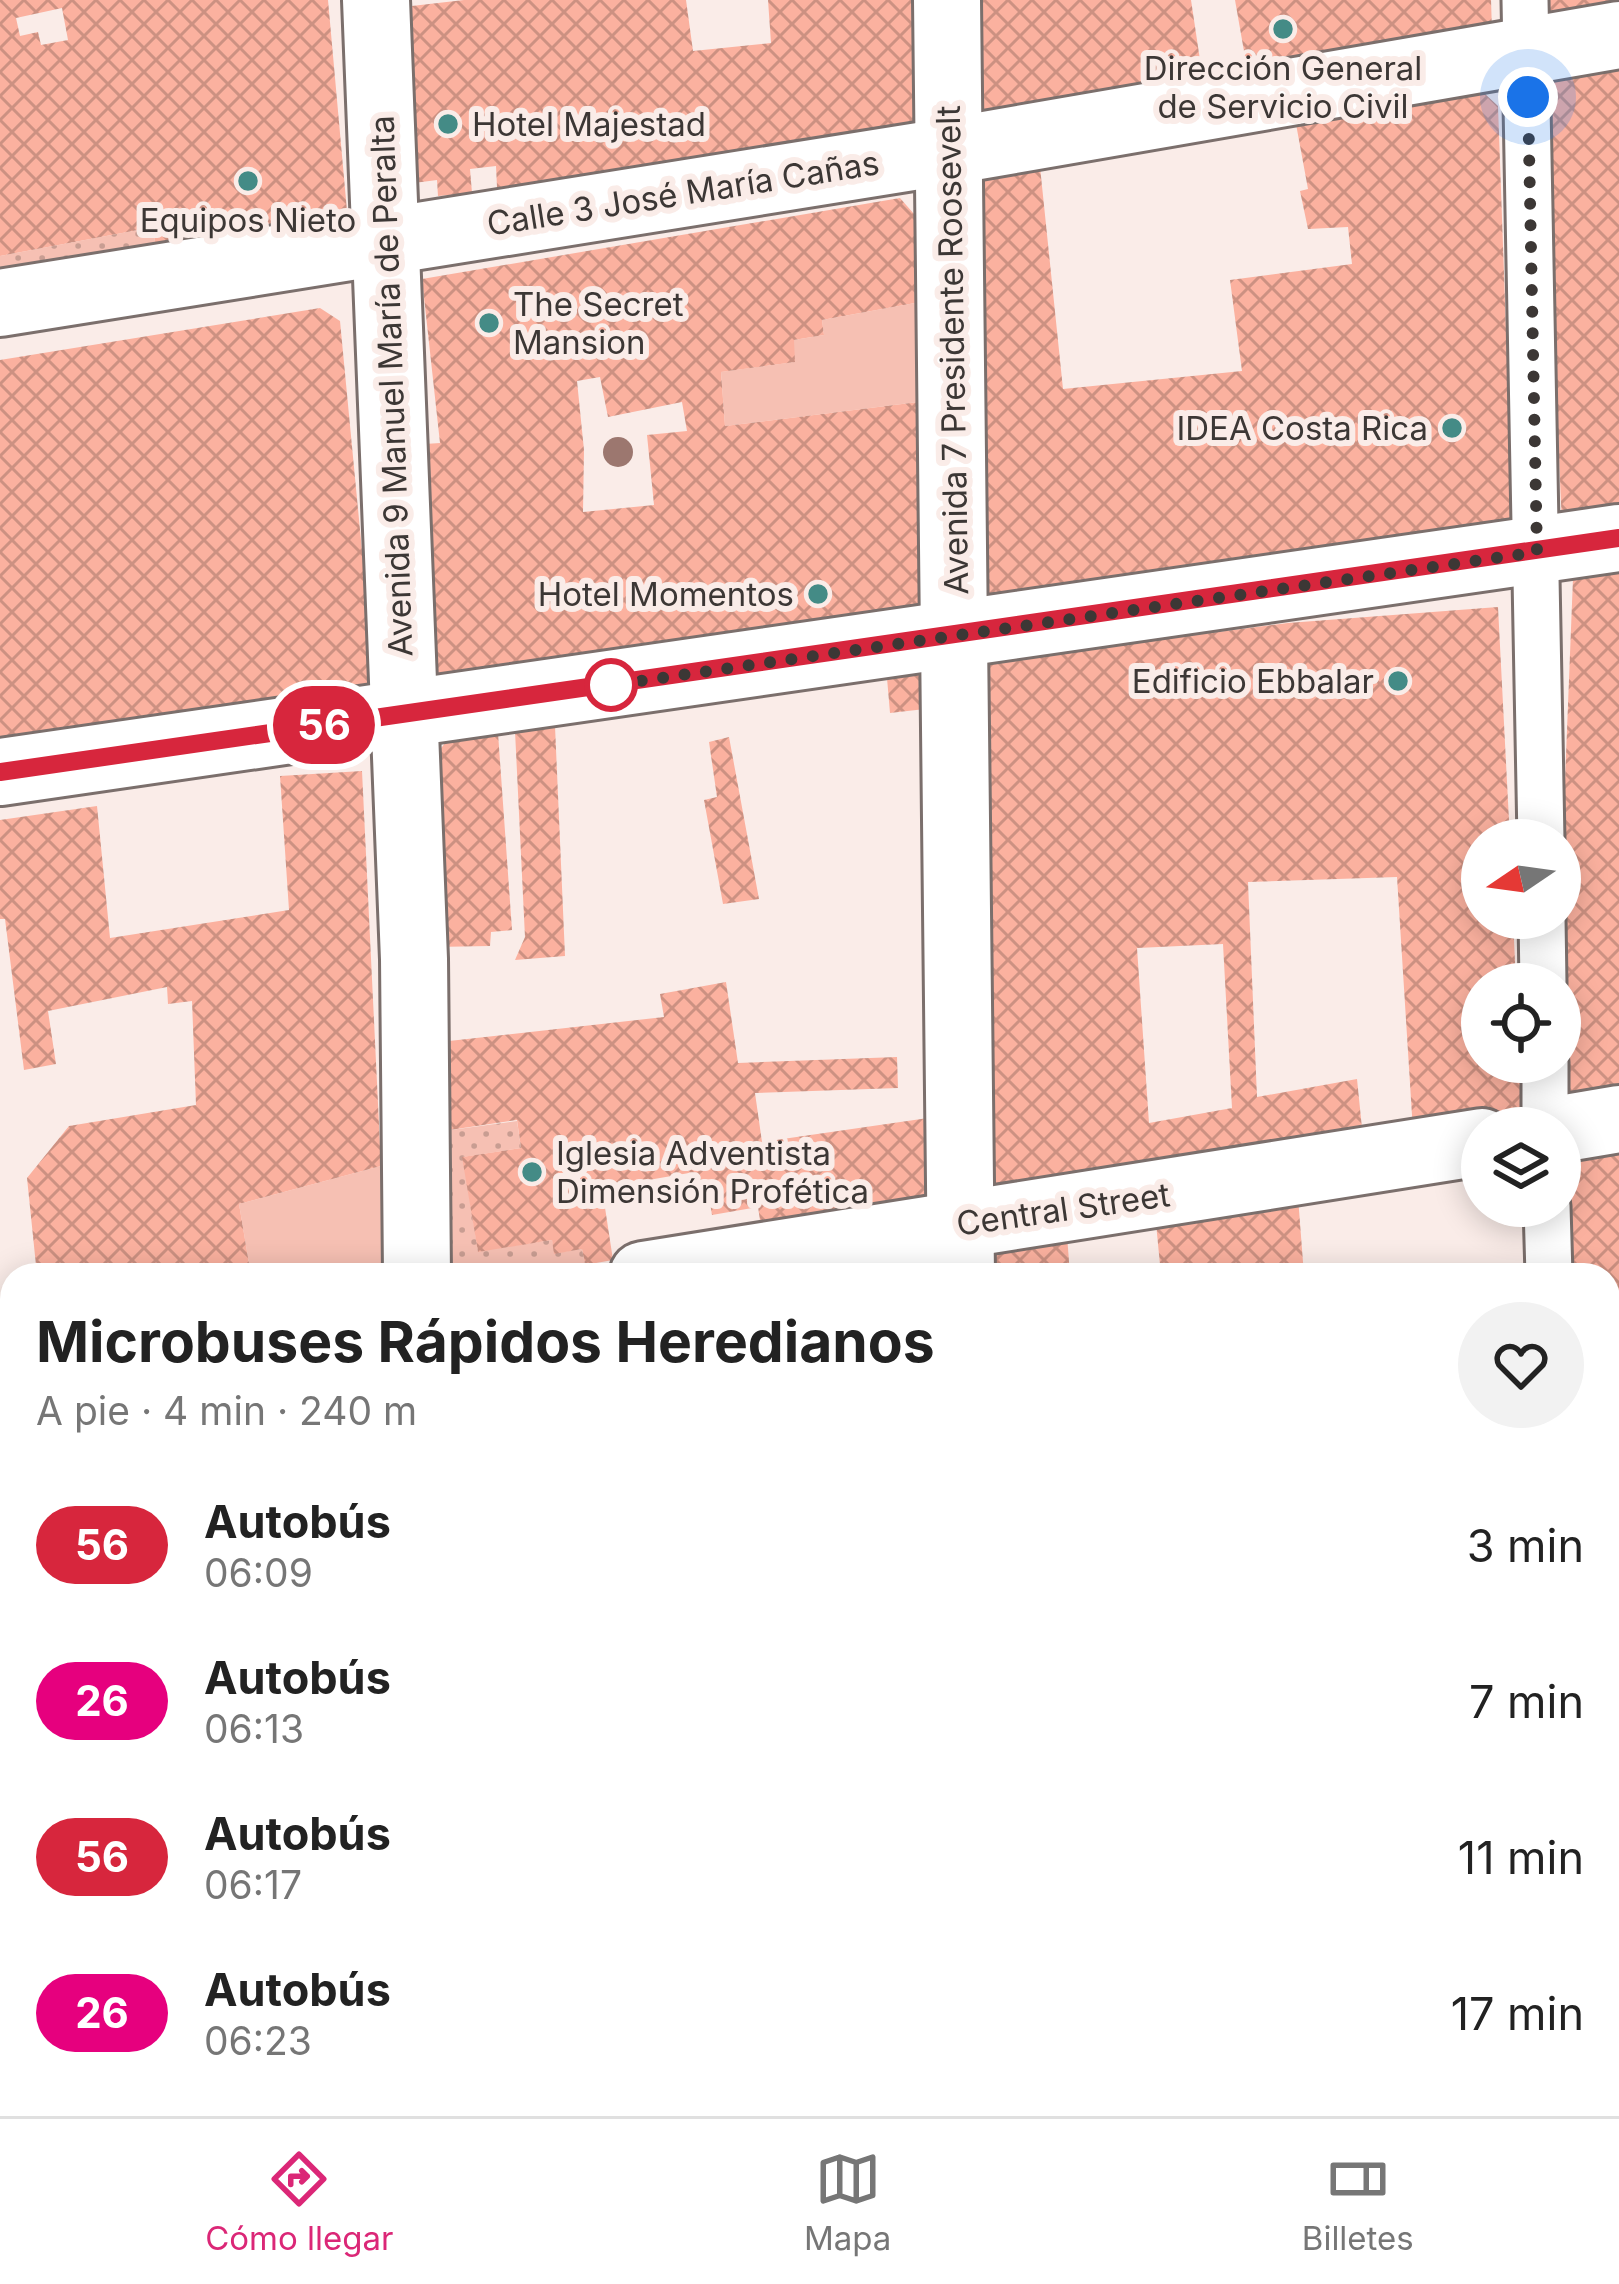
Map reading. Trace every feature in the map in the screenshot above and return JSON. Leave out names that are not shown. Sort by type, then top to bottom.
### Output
[{"type":"street","name":"Avenida 9 Manuel María de Peralta","points":[[376,0],[405,713],[417,1263]]},
{"type":"street","name":"Avenida 7 Presidente Roosevelt","points":[[947,0],[961,1249]]},
{"type":"street","name":"Calle 3 José María Cañas","points":[[0,303],[950,152],[1526,26],[1619,35]]},
{"type":"street","points":[[1526,26],[1541,819]]},
{"type":"street","points":[[0,772],[1619,538]]},
{"type":"street","points":[[1581,1125],[1619,1119]]},
{"type":"street","name":"Central Street","points":[[790,1263],[961,1249],[1461,1146]]},
{"type":"street","points":[[1548,1227],[1549,1263]]},
{"type":"shaded area","points":[[154,227],[155,252],[0,280],[0,256]]},
{"type":"shaded area","points":[[915,303],[918,402],[725,426],[721,372],[794,362],[794,340],[824,335],[822,320]]},
{"type":"shaded area","points":[[517,1121],[521,1148],[463,1157],[478,1251],[552,1240],[555,1253],[582,1249],[585,1263],[446,1263],[443,1131]]},
{"type":"shaded area","points":[[381,1166],[383,1263],[249,1263],[239,1204]]},
{"type":"building","points":[[0,0],[328,0],[348,222],[155,252],[154,227],[0,256]],"holes":[[[62,8],[68,40],[41,45],[38,32],[20,36],[16,18]]]},
{"type":"building","points":[[464,0],[686,0],[693,51],[771,43],[768,0],[915,0],[920,136],[526,188],[497,187],[496,166],[470,169],[472,193],[438,196],[437,180],[414,183],[403,7]]},
{"type":"building","points":[[976,0],[1191,0],[1203,80],[983,114],[976,108]]},
{"type":"building","points":[[1235,0],[1491,0],[1492,31],[1248,74]]},
{"type":"building","points":[[1549,0],[1619,0],[1619,14],[1565,25],[1549,12]]},
{"type":"building","points":[[1619,65],[1619,518],[1562,525],[1543,96],[1549,81],[1565,72]]},
{"type":"building","points":[[1484,93],[1498,106],[1513,525],[983,612],[968,177],[1039,157],[1063,389],[1242,371],[1230,280],[1352,264],[1348,227],[1308,229],[1300,191],[1308,189],[1296,124]]},
{"type":"building","points":[[900,198],[914,214],[915,303],[822,320],[824,335],[794,340],[795,362],[721,372],[725,426],[918,402],[931,608],[437,688],[425,444],[440,443],[422,279]],"holes":[[[600,377],[608,417],[682,402],[687,431],[647,435],[654,505],[583,512],[584,450],[577,381]]]},
{"type":"building","points":[[320,308],[340,321],[376,697],[0,745],[0,360]]},
{"type":"building","points":[[1619,571],[1619,1099],[1569,1107],[1568,1083],[1581,1083],[1581,963],[1565,963],[1564,939],[1581,939],[1581,819],[1563,819],[1573,578]]},
{"type":"building","points":[[1498,607],[1509,819],[1461,819],[1461,939],[1514,939],[1515,963],[1461,963],[1461,1083],[1521,1083],[1522,1107],[1461,1107],[1461,1123],[1413,1131],[1397,877],[1248,882],[1257,1097],[1357,1079],[1363,1138],[984,1188],[985,662],[1288,623]],"holes":[[[1223,944],[1232,1108],[1149,1123],[1137,948]]]},
{"type":"building","points":[[922,674],[925,709],[890,713],[887,678]]},
{"type":"building","points":[[555,726],[565,956],[515,960],[525,937],[515,731]]},
{"type":"building","points":[[498,733],[512,930],[491,932],[490,946],[435,947],[427,767],[448,739]]},
{"type":"building","points":[[729,737],[759,899],[723,904],[704,800],[717,797],[709,742]]},
{"type":"building","points":[[362,771],[381,1166],[239,1204],[249,1263],[36,1263],[27,1178],[69,1126],[196,1105],[192,1001],[168,1004],[167,987],[48,1011],[56,1064],[24,1070],[5,919],[0,919],[0,820],[97,806],[110,938],[289,910],[280,776]]},
{"type":"building","points":[[726,982],[738,1063],[897,1057],[898,1088],[755,1093],[762,1142],[928,1118],[931,1207],[763,1240],[758,1207],[712,1215],[710,1203],[693,1206],[689,1173],[602,1188],[613,1260],[585,1263],[582,1249],[554,1254],[552,1240],[478,1252],[462,1157],[521,1148],[517,1120],[443,1131],[440,1042],[664,1017],[660,994]]},
{"type":"building","points":[[1619,1154],[1619,1263],[1570,1263],[1566,1227],[1581,1227],[1581,1160]]},
{"type":"building","points":[[1298,1197],[1303,1263],[1160,1263],[1156,1223]]},
{"type":"building","points":[[1067,1235],[1069,1263],[983,1263],[981,1242]]},
{"type":"bus line","name":"56","points":[[0,772],[1493,560],[1619,538]]},
{"type":"place","name":"Dirección General de Servicio Civil","points":[[1283,29]]},
{"type":"place","name":"Hotel Majestad","points":[[448,124]]},
{"type":"place","name":"Equipos Nieto","points":[[248,181]]},
{"type":"place","name":"The Secret Mansion","points":[[489,323]]},
{"type":"place","name":"IDEA Costa Rica","points":[[1452,428]]},
{"type":"place","name":"Hotel Momentos","points":[[818,594]]},
{"type":"place","name":"Edificio Ebbalar","points":[[1398,681]]},
{"type":"place","name":"Iglesia Adventista Dimensión Profética","points":[[532,1172]]},
{"type":"route","points":[[611,685],[605,686],[1537,552],[1528,97]]}]
